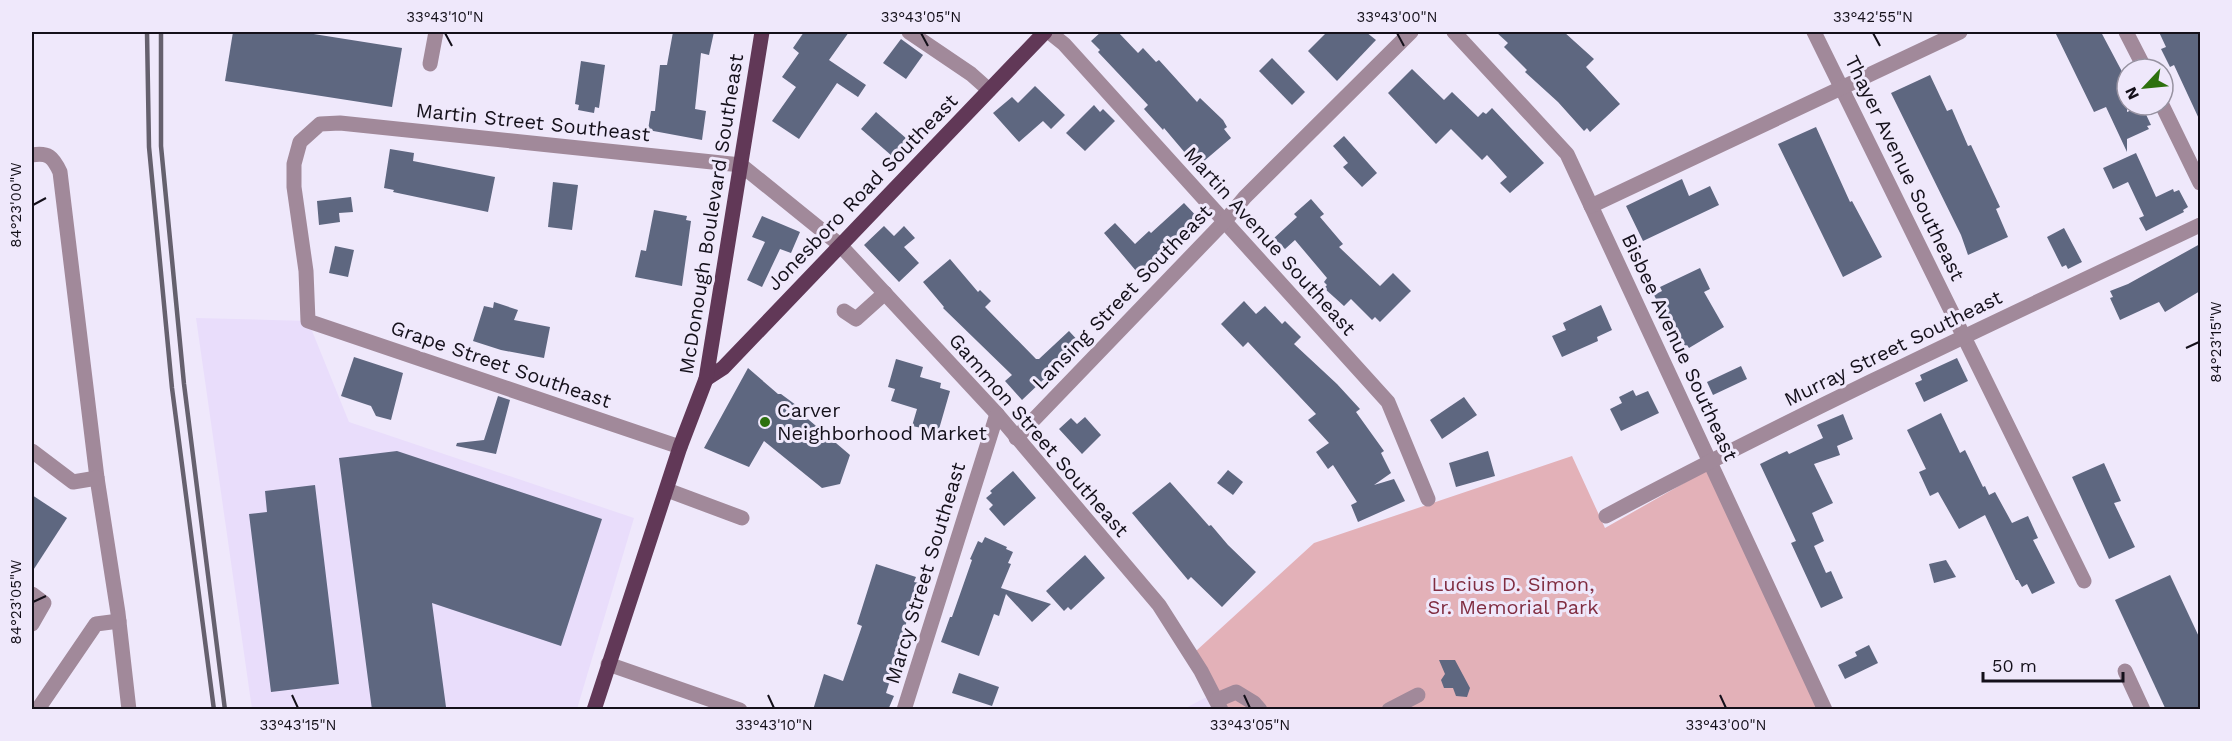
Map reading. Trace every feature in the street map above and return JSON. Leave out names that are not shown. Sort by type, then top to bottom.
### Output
[{"type":"main road","name":"McDonough Boulevard Southeast","points":[[594,710],[680,447],[706,379],[762,32]]},
{"type":"main road","name":"Jonesboro Road Southeast","points":[[706,379],[723,368],[1047,32]]},
{"type":"street","points":[[430,64],[436,32]]},
{"type":"street","points":[[909,32],[971,74],[989,90]]},
{"type":"street","name":"Martin Avenue Southeast","points":[[1047,32],[1064,44],[1388,402],[1428,499]]},
{"type":"street","name":"Lansing Street Southeast","points":[[1016,438],[1224,222],[1245,197],[1411,32]]},
{"type":"street","name":"Bisbee Avenue Southeast","points":[[1454,32],[1567,154],[1825,710]]},
{"type":"street","name":"Thayer Avenue Southeast","points":[[1814,32],[2084,581]]},
{"type":"street","points":[[1591,207],[1960,32]]},
{"type":"street","points":[[2126,32],[2139,57]]},
{"type":"street","points":[[2168,117],[2200,183]]},
{"type":"street","name":"Martin Street Southeast","points":[[308,321],[306,271],[294,187],[294,164],[300,142],[320,124],[339,123],[741,165]]},
{"type":"street","points":[[32,155],[44,153],[54,158],[60,172],[97,478],[119,621],[129,710]]},
{"type":"street","name":"Gammon Street Southeast","points":[[741,165],[840,245],[997,414],[1159,605],[1201,671],[1219,705]]},
{"type":"street","name":"Murray Street Southeast","points":[[1606,516],[1709,461],[1964,336],[2200,225]]},
{"type":"street","points":[[844,310],[856,319],[885,293]]},
{"type":"street","name":"Grape Street Southeast","points":[[308,321],[680,447]]},
{"type":"street","name":"Marcy Street Southeast","points":[[904,710],[997,414]]},
{"type":"street","points":[[32,451],[73,482],[97,478]]},
{"type":"street","points":[[667,489],[742,518]]},
{"type":"street","points":[[32,594],[44,603],[32,624]]},
{"type":"street","points":[[38,709],[96,624],[119,621]]},
{"type":"street","points":[[608,664],[740,710]]},
{"type":"street","points":[[2125,671],[2143,710]]},
{"type":"street","points":[[1219,705],[1236,692],[1254,703],[1260,710]]},
{"type":"street","points":[[1389,710],[1418,695]]},
{"type":"shaded area","points":[[196,318],[308,321],[349,422],[634,518],[577,709],[252,709]]},
{"type":"shaded area","points":[[1218,691],[1227,710],[1182,710]]},
{"type":"green space","name":"Lucius D. Simon, Sr. Memorial Park","points":[[1572,456],[1605,528],[1707,470],[1818,709],[1227,709],[1196,651],[1314,543]]},
{"type":"building","points":[[233,32],[301,32],[402,48],[392,107],[225,81]]},
{"type":"building","points":[[673,32],[714,32],[709,55],[701,53],[695,109],[706,111],[702,140],[648,130],[651,111],[655,111],[660,65],[667,65]]},
{"type":"building","points":[[804,32],[849,32],[829,60],[866,85],[858,97],[837,83],[799,139],[772,121],[796,87],[782,77],[799,53],[793,48]]},
{"type":"building","points":[[1101,32],[1118,32],[1138,53],[1143,48],[1156,62],[1159,60],[1197,102],[1200,98],[1223,120],[1227,127],[1224,129],[1231,138],[1197,167],[1164,128],[1163,130],[1144,109],[1148,105],[1098,52],[1100,50],[1091,41]]},
{"type":"building","points":[[1327,32],[1366,32],[1376,40],[1337,81],[1308,51]]},
{"type":"building","points":[[1496,32],[1564,32],[1594,59],[1586,67],[1620,104],[1590,132],[1587,128],[1584,131],[1558,102],[1525,72],[1527,70],[1504,47],[1508,43]]},
{"type":"building","points":[[2055,32],[2101,32],[2115,58],[2115,117],[2147,117],[2151,125],[2147,126],[2149,129],[2127,139],[2127,152],[2106,107],[2094,112]]},
{"type":"building","points":[[2159,32],[2200,32],[2200,121],[2175,67],[2175,57],[2165,57],[2161,49],[2166,47]]},
{"type":"building","points":[[901,39],[923,55],[906,79],[883,63]]},
{"type":"building","points":[[1272,58],[1305,92],[1292,105],[1259,71]]},
{"type":"building","points":[[581,61],[605,65],[599,108],[595,107],[594,113],[578,110],[579,105],[575,104]]},
{"type":"building","points":[[1412,69],[1444,100],[1452,92],[1478,117],[1483,112],[1486,114],[1492,108],[1544,163],[1510,193],[1500,183],[1507,177],[1487,155],[1482,160],[1451,129],[1436,144],[1388,93]]},
{"type":"building","points":[[1930,75],[1947,111],[1952,109],[1968,146],[1971,145],[2000,207],[1996,209],[2008,237],[1968,255],[1961,235],[1891,93]]},
{"type":"building","points":[[1035,86],[1065,115],[1051,129],[1043,121],[1019,142],[993,113],[1012,97],[1018,103]]},
{"type":"building","points":[[1094,105],[1100,112],[1103,109],[1115,121],[1085,151],[1066,133]]},
{"type":"building","points":[[876,112],[907,139],[892,156],[861,129]]},
{"type":"building","points":[[1816,127],[1850,202],[1852,201],[1882,257],[1843,277],[1778,144]]},
{"type":"building","points":[[1344,136],[1377,173],[1362,187],[1343,167],[1348,163],[1333,146]]},
{"type":"building","points":[[390,149],[414,153],[413,161],[495,177],[488,212],[393,192],[394,190],[384,188]]},
{"type":"building","points":[[2136,153],[2156,197],[2173,189],[2174,192],[2179,190],[2188,207],[2183,210],[2184,212],[2146,231],[2139,218],[2144,216],[2128,182],[2113,189],[2103,168]]},
{"type":"building","points":[[1682,179],[1689,196],[1710,186],[1719,205],[1643,241],[1626,206]]},
{"type":"building","points":[[553,182],[578,185],[572,230],[548,227]]},
{"type":"building","points":[[351,197],[353,212],[339,213],[340,222],[319,225],[317,201]]},
{"type":"building","points":[[1311,199],[1324,214],[1320,217],[1343,244],[1339,247],[1380,286],[1393,273],[1411,291],[1380,322],[1375,317],[1372,320],[1351,299],[1344,306],[1324,288],[1327,285],[1324,282],[1327,278],[1295,240],[1285,249],[1274,238],[1297,217],[1294,214]]},
{"type":"building","points":[[1184,203],[1201,221],[1152,265],[1153,267],[1142,278],[1104,233],[1115,223],[1135,244],[1149,231],[1151,233]]},
{"type":"building","points":[[654,210],[687,216],[686,220],[691,221],[682,286],[635,277],[641,250],[646,251]]},
{"type":"building","points":[[762,216],[800,232],[791,253],[780,249],[762,287],[747,280],[765,242],[752,237]]},
{"type":"building","points":[[884,226],[894,236],[904,226],[915,238],[904,247],[919,263],[899,282],[864,245]]},
{"type":"building","points":[[2064,228],[2082,262],[2068,269],[2066,265],[2062,267],[2047,237]]},
{"type":"building","points":[[2200,244],[2200,291],[2165,312],[2159,302],[2120,320],[2110,298],[2113,297],[2110,291],[2128,284]]},
{"type":"building","points":[[335,246],[354,250],[348,277],[329,273]]},
{"type":"building","points":[[950,259],[978,292],[980,290],[991,301],[985,307],[1036,359],[1039,359],[1069,331],[1081,344],[1022,400],[1005,381],[1012,375],[943,308],[923,282]]},
{"type":"building","points":[[1700,268],[1710,289],[1704,292],[1724,327],[1689,348],[1687,345],[1681,349],[1654,295],[1662,291],[1660,287]]},
{"type":"building","points":[[1244,301],[1256,314],[1265,306],[1282,324],[1285,321],[1301,337],[1294,344],[1360,409],[1356,412],[1384,451],[1381,453],[1391,473],[1374,485],[1394,479],[1405,501],[1358,522],[1351,505],[1357,502],[1333,465],[1328,469],[1316,452],[1329,443],[1308,420],[1316,414],[1248,342],[1243,347],[1221,324]]},
{"type":"building","points":[[494,302],[518,310],[514,320],[550,327],[544,358],[501,350],[473,341],[484,306],[493,308]]},
{"type":"building","points":[[1601,305],[1612,330],[1597,337],[1598,341],[1562,357],[1552,336],[1566,330],[1563,323]]},
{"type":"building","points":[[354,357],[403,373],[391,420],[376,416],[371,406],[341,396]]},
{"type":"building","points":[[1957,358],[1968,381],[1924,402],[1915,383],[1922,380],[1920,375]]},
{"type":"building","points":[[896,359],[923,367],[920,377],[941,383],[940,388],[950,391],[937,436],[921,432],[922,428],[912,426],[917,409],[891,401],[895,389],[888,387]]},
{"type":"building","points":[[1741,366],[1747,379],[1713,395],[1707,382]]},
{"type":"building","name":"Carver Neighborhood Market","points":[[748,368],[778,394],[804,411],[802,414],[850,455],[840,484],[822,488],[764,441],[749,467],[704,448]]},
{"type":"building","points":[[1633,390],[1636,396],[1648,391],[1659,413],[1621,431],[1610,409],[1622,403],[1619,397]]},
{"type":"building","points":[[498,396],[510,400],[496,454],[456,446],[457,443],[484,440]]},
{"type":"building","points":[[1464,397],[1477,415],[1442,439],[1430,420]]},
{"type":"building","points":[[1941,413],[1960,453],[1965,450],[1983,487],[1985,486],[1989,495],[1995,492],[2012,523],[2028,516],[2038,538],[2033,540],[2055,583],[2032,594],[2027,584],[2022,587],[2016,580],[1985,515],[1959,529],[1938,492],[1930,496],[1919,472],[1926,469],[1907,430]]},
{"type":"building","points":[[1843,414],[1853,439],[1837,446],[1840,455],[1814,464],[1833,503],[1812,513],[1824,541],[1814,546],[1826,573],[1831,571],[1843,598],[1821,608],[1791,543],[1796,541],[1760,464],[1787,451],[1789,454],[1823,438],[1817,425]]},
{"type":"building","points":[[1085,417],[1101,435],[1082,454],[1059,429],[1071,418],[1077,424]]},
{"type":"building","points":[[397,451],[602,519],[561,646],[432,603],[446,707],[426,710],[372,710],[339,458]]},
{"type":"building","points":[[1488,451],[1495,476],[1456,487],[1449,463]]},
{"type":"building","points":[[2104,463],[2121,501],[2114,503],[2135,547],[2109,559],[2072,477]]},
{"type":"building","points":[[1228,470],[1243,482],[1233,495],[1217,483]]},
{"type":"building","points":[[1013,471],[1036,498],[1004,526],[989,509],[993,505],[986,498],[992,493],[990,491]]},
{"type":"building","points":[[1170,482],[1209,526],[1211,525],[1256,572],[1222,607],[1191,577],[1188,580],[1132,513]]},
{"type":"building","points":[[315,485],[339,684],[271,692],[249,514],[267,512],[265,491]]},
{"type":"building","points":[[32,495],[67,518],[32,572]]},
{"type":"building","points":[[985,537],[1013,552],[1008,563],[1011,564],[1001,588],[1051,604],[1032,622],[1006,594],[999,616],[994,614],[979,656],[941,642],[972,560],[970,559],[978,541],[982,543]]},
{"type":"building","points":[[1085,555],[1105,578],[1071,610],[1068,607],[1064,611],[1046,591]]},
{"type":"building","points":[[1946,560],[1956,577],[1934,583],[1929,564]]},
{"type":"building","points":[[876,564],[916,577],[914,582],[919,583],[886,693],[894,696],[888,710],[813,710],[824,674],[843,681],[862,626],[857,624]]},
{"type":"building","points":[[2170,575],[2200,639],[2200,710],[2166,710],[2115,600]]},
{"type":"building","points":[[1869,645],[1878,663],[1845,679],[1838,665],[1857,656],[1855,652]]},
{"type":"building","points":[[1439,660],[1455,660],[1470,688],[1467,697],[1456,696],[1453,688],[1444,688],[1441,680],[1445,674]]},
{"type":"building","points":[[959,673],[999,687],[992,706],[952,693]]},
{"type":"railway","points":[[147,32],[149,147],[172,388],[214,710]]},
{"type":"railway","points":[[161,32],[161,146],[184,384],[225,710]]},
{"type":"place","name":"Carver Neighborhood Market","points":[[765,422]]}]
